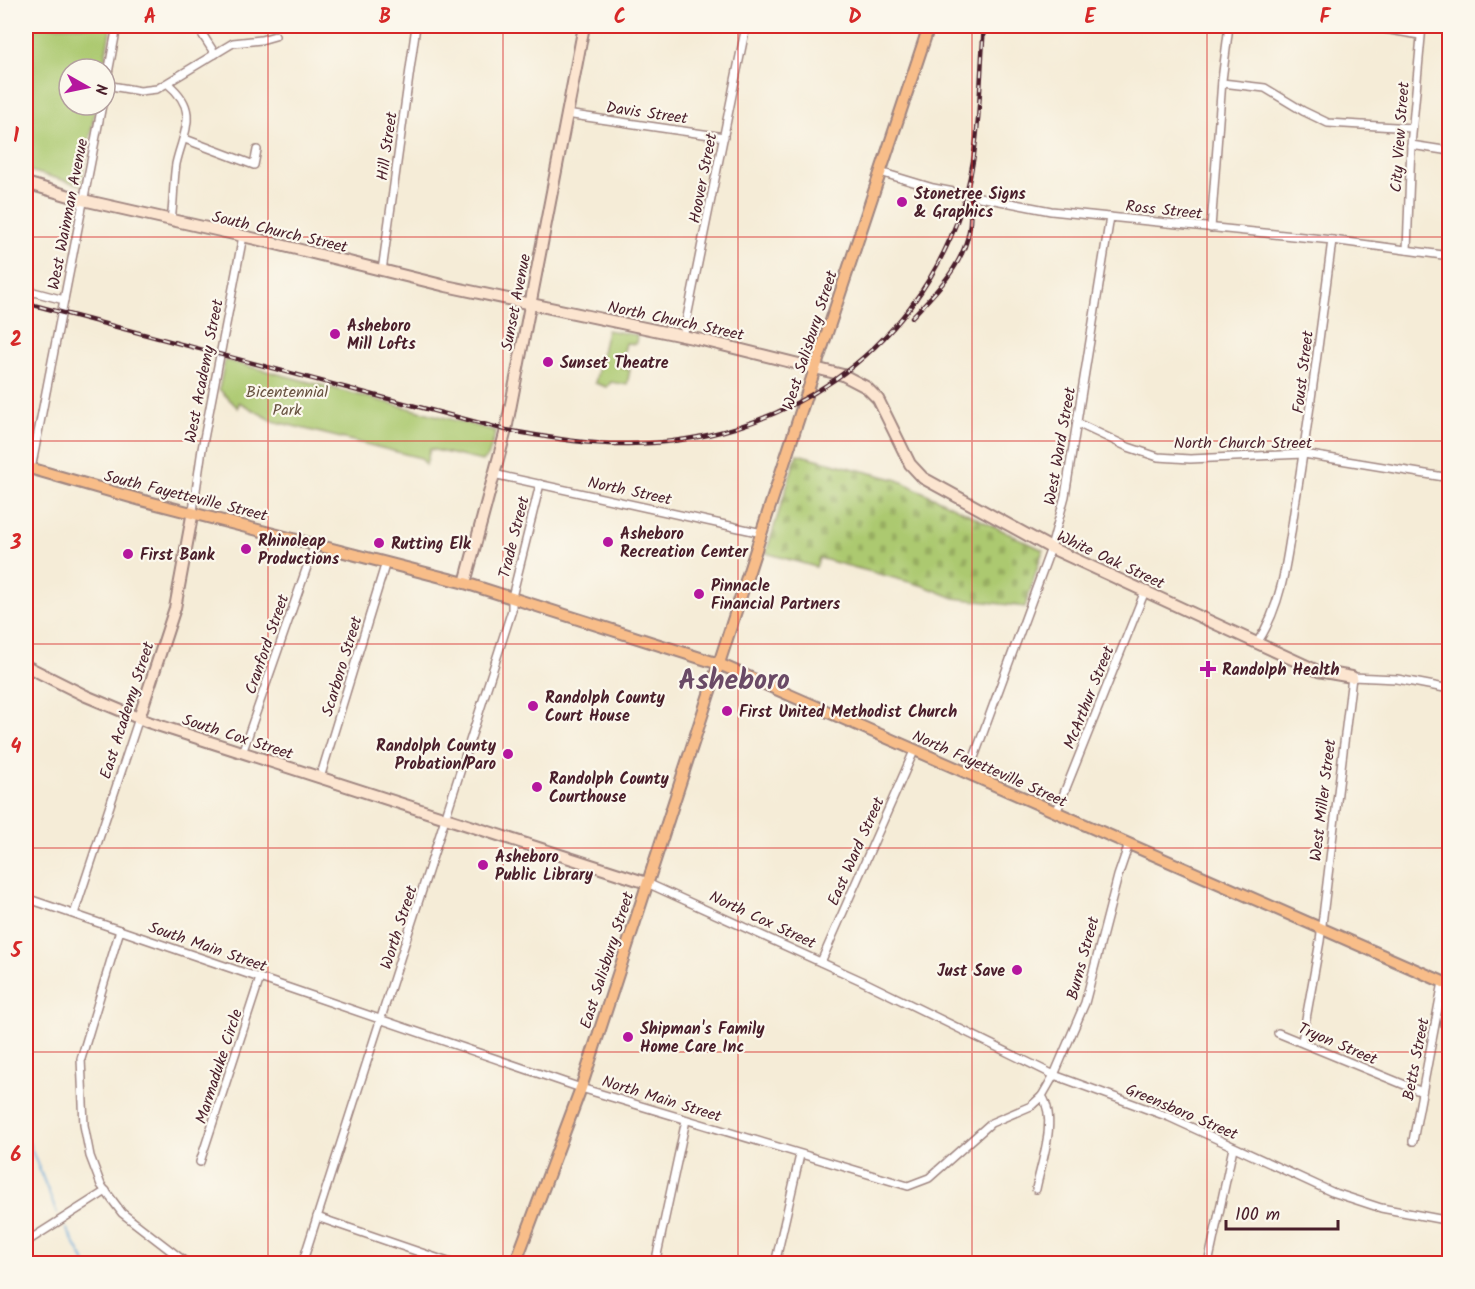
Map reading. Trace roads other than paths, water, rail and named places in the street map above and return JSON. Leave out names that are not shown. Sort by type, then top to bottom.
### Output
[{"type":"main road","name":"West Salisbury Street","points":[[719,664],[929,26]]},
{"type":"main road","name":"South Fayetteville Street","points":[[28,468],[141,500],[192,511],[512,597]]},
{"type":"main road","name":"North Fayetteville Street","points":[[512,597],[719,664],[1321,927],[1446,984]]},
{"type":"main road","name":"East Salisbury Street","points":[[515,1263],[581,1088],[719,664]]},
{"type":"street","points":[[111,57],[117,26]]},
{"type":"street","points":[[197,26],[215,54]]},
{"type":"street","name":"Hill Street","points":[[382,271],[416,26]]},
{"type":"street","name":"Sunset Avenue","points":[[465,583],[506,430],[584,26]]},
{"type":"street","name":"Hoover Street","points":[[683,337],[746,26]]},
{"type":"street","points":[[1211,228],[1222,83],[1229,26]]},
{"type":"street","points":[[1366,26],[1420,35]]},
{"type":"street","name":"City View Street","points":[[1407,250],[1412,128],[1422,26]]},
{"type":"street","points":[[117,88],[140,91],[157,89],[232,43],[275,36]]},
{"type":"street","points":[[1222,83],[1265,88],[1328,123],[1412,128]]},
{"type":"street","points":[[168,84],[174,89],[187,110],[185,139],[176,164],[171,220]]},
{"type":"street","name":"Davis Street","points":[[566,114],[724,137]]},
{"type":"street","name":"West Wainman Avenue","points":[[28,468],[100,117]]},
{"type":"street","points":[[185,139],[254,165],[257,150]]},
{"type":"street","points":[[1411,145],[1449,151]]},
{"type":"street","name":"Ross Street","points":[[880,172],[933,188],[1028,207],[1110,218],[1332,240],[1449,256]]},
{"type":"street","name":"South Church Street","points":[[26,183],[83,201],[243,236],[382,271],[529,304]]},
{"type":"street","name":"West Ward Street","points":[[968,774],[1051,548],[1065,496],[1110,218]]},
{"type":"street","name":"West Academy Street","points":[[192,511],[243,236]]},
{"type":"street","name":"Foust Street","points":[[1257,644],[1282,586],[1304,454],[1332,240]]},
{"type":"street","points":[[26,290],[64,300]]},
{"type":"street","name":"North Church Street","points":[[529,304],[816,366]]},
{"type":"street","name":"White Oak Street","points":[[816,366],[843,375],[866,387],[878,399],[910,464],[923,478],[1051,548],[1318,671],[1352,677],[1397,679],[1449,689]]},
{"type":"street","name":"North Church Street","points":[[1077,423],[1128,447],[1158,456],[1190,459],[1304,454],[1449,478]]},
{"type":"street","name":"North Street","points":[[493,474],[762,533]]},
{"type":"street","name":"Trade Street","points":[[512,597],[540,484]]},
{"type":"street","name":"East Academy Street","points":[[74,914],[175,608],[192,511]]},
{"type":"street","name":"Cranford Street","points":[[242,753],[315,544]]},
{"type":"street","name":"Scarboro Street","points":[[320,778],[387,562]]},
{"type":"street","name":"McArthur Street","points":[[1056,813],[1145,591]]},
{"type":"street","name":"Worth Street","points":[[302,1263],[447,818],[512,610],[512,597]]},
{"type":"street","name":"South Cox Street","points":[[26,666],[86,696],[139,718],[447,818]]},
{"type":"street","name":"West Miller Street","points":[[1302,1041],[1321,927],[1352,677]]},
{"type":"street","name":"East Ward Street","points":[[821,962],[914,751]]},
{"type":"street","name":"North Cox Street","points":[[447,818],[647,883],[821,962],[1054,1075]]},
{"type":"street","name":"Burns Street","points":[[1054,1075],[1085,1003],[1118,876],[1129,844]]},
{"type":"street","name":"South Main Street","points":[[26,898],[381,1020]]},
{"type":"street","points":[[120,930],[81,1059],[84,1125],[90,1156],[106,1191],[122,1213],[188,1263]]},
{"type":"street","name":"Marmaduke Circle","points":[[201,1162],[260,978]]},
{"type":"street","name":"Betts Street","points":[[1413,1141],[1446,984]]},
{"type":"street","name":"North Main Street","points":[[381,1020],[581,1088],[908,1186],[918,1184],[934,1173],[991,1123],[1031,1106],[1042,1096]]},
{"type":"street","name":"Tryon Street","points":[[1278,1033],[1422,1092]]},
{"type":"street","points":[[1036,1189],[1048,1129],[1049,1106],[1042,1096],[1054,1075]]},
{"type":"street","name":"Greensboro Street","points":[[1054,1075],[1169,1117],[1233,1148],[1350,1199],[1449,1221]]},
{"type":"street","points":[[656,1263],[686,1120]]},
{"type":"street","points":[[1208,1263],[1233,1148]]},
{"type":"street","points":[[775,1263],[800,1155]]},
{"type":"street","points":[[26,1242],[106,1191]]},
{"type":"street","points":[[317,1218],[454,1263]]},
{"type":"waterway","points":[[1448,925],[1446,873],[1450,866]]},
{"type":"waterway","points":[[26,1136],[57,1213]]},
{"type":"waterway","points":[[66,1228],[86,1264]]},
{"type":"railway","points":[[26,303],[521,433],[582,442],[628,444],[683,440],[737,427],[787,408],[833,381],[874,347],[910,308],[939,262],[968,188],[976,142],[984,26]]},
{"type":"railway","points":[[912,317],[947,278],[961,256],[969,231],[971,198]]},
{"type":"place","name":"Stonetree Signs & Graphics","points":[[902,202]]},
{"type":"place","name":"Asheboro Mill Lofts","points":[[335,334]]},
{"type":"place","name":"Sunset Theatre","points":[[548,362]]},
{"type":"place","name":"Asheboro Recreation Center","points":[[608,542]]},
{"type":"place","name":"Rutting Elk","points":[[379,543]]},
{"type":"place","name":"Rhinoleap Productions","points":[[246,549]]},
{"type":"place","name":"First Bank","points":[[128,554]]},
{"type":"place","name":"Pinnacle Financial Partners","points":[[699,594]]},
{"type":"place","name":"Randolph Health","points":[[1208,669]]},
{"type":"place","name":"Randolph County Court House","points":[[533,706]]},
{"type":"place","name":"First United Methodist Church","points":[[727,711]]},
{"type":"place","name":"Randolph County Probation/Paro","points":[[508,754]]},
{"type":"place","name":"Randolph County Courthouse","points":[[537,787]]},
{"type":"place","name":"Asheboro Public Library","points":[[483,865]]},
{"type":"place","name":"Just Save","points":[[1017,970]]},
{"type":"place","name":"Shipman's Family Home Care Inc","points":[[628,1037]]},
{"type":"district","name":"Asheboro","points":[[734,679]]},
{"type":"park label","name":"Bicentennial Park","points":[[287,400]]}]
